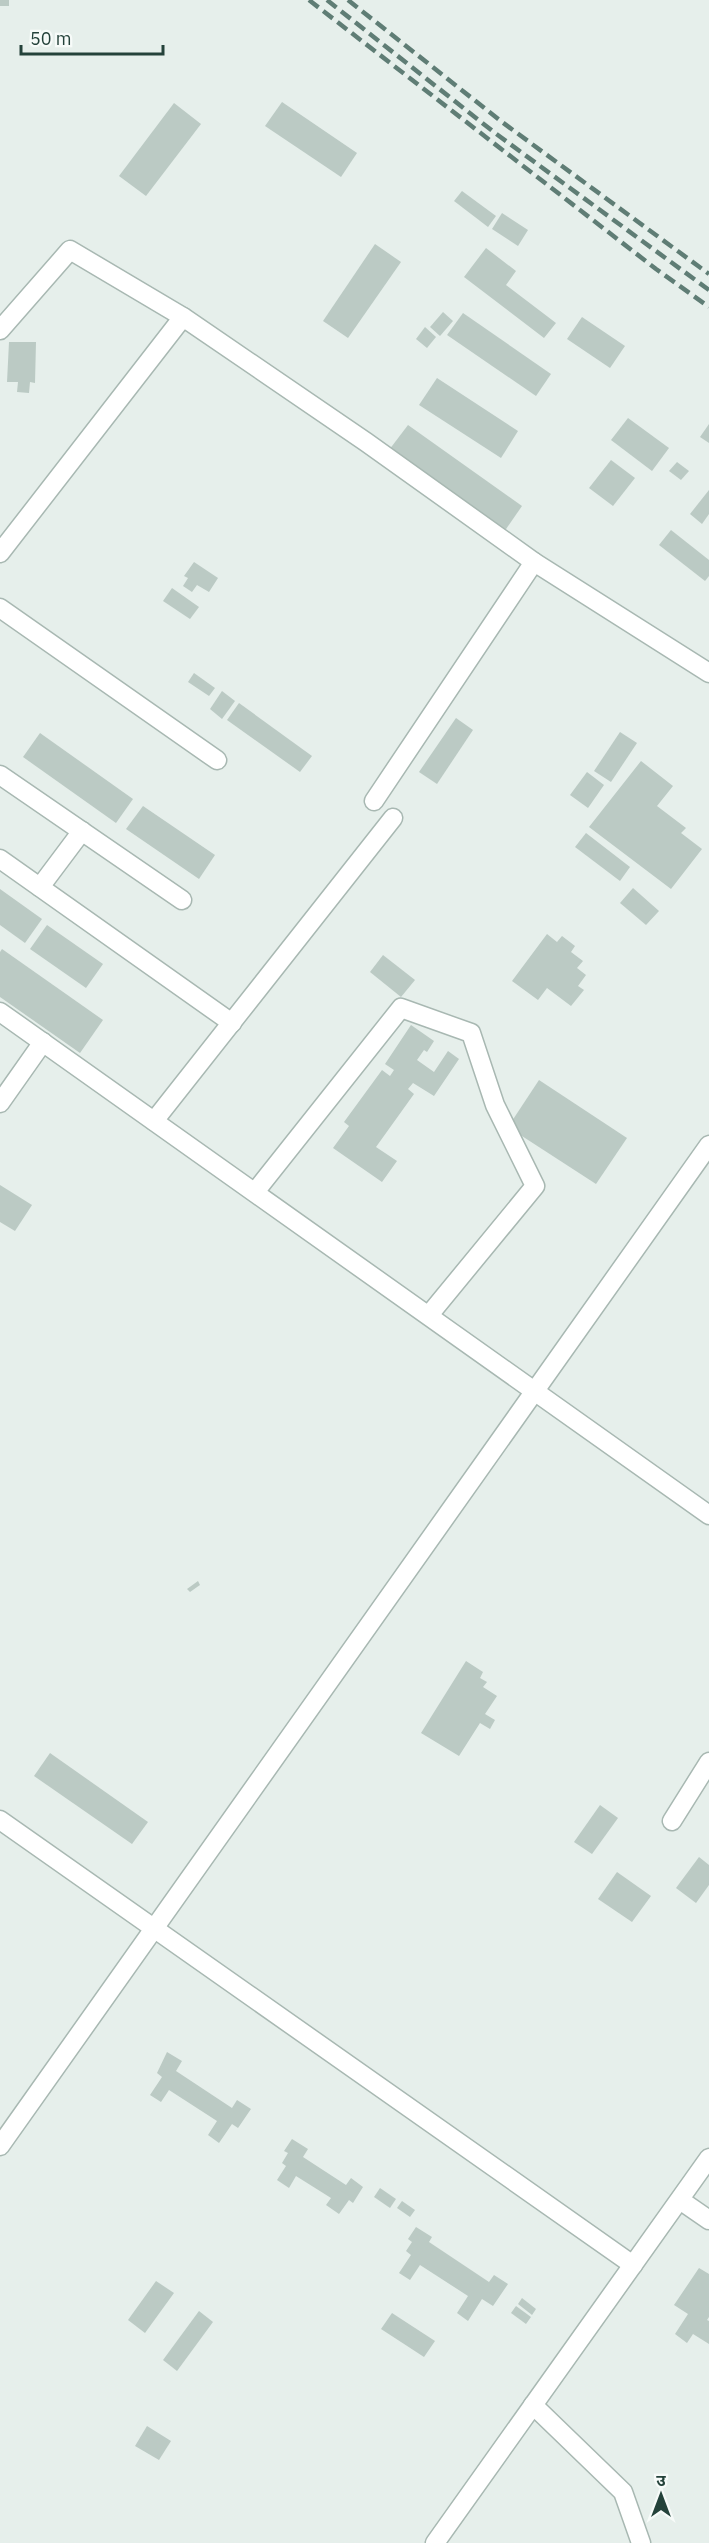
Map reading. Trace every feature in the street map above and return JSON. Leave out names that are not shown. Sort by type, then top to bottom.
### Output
[{"type":"street","points":[[0,330],[70,250],[183,318],[366,442],[534,562],[709,673]]},
{"type":"street","points":[[0,554],[183,318]]},
{"type":"street","points":[[374,801],[534,562]]},
{"type":"street","points":[[0,608],[217,760]]},
{"type":"street","points":[[0,775],[182,900]]},
{"type":"street","points":[[154,1121],[393,818]]},
{"type":"street","points":[[40,887],[82,831]]},
{"type":"street","points":[[0,859],[232,1023]]},
{"type":"street","points":[[255,1192],[401,1008],[471,1033],[495,1105],[535,1186],[429,1315]]},
{"type":"street","points":[[0,1012],[709,1515]]},
{"type":"street","points":[[0,1103],[43,1042]]},
{"type":"street","points":[[0,2145],[709,1145]]},
{"type":"street","points":[[672,1821],[709,1762]]},
{"type":"street","points":[[0,1820],[633,2265]]},
{"type":"street","points":[[435,2543],[709,2158]]},
{"type":"street","points":[[680,2200],[709,2220]]},
{"type":"street","points":[[533,2405],[623,2492],[640,2543]]},
{"type":"building","points":[[0,0],[9,0],[9,6],[0,6]]},
{"type":"building","points":[[282,102],[357,153],[341,177],[265,126]]},
{"type":"building","points":[[174,103],[201,124],[146,196],[119,176]]},
{"type":"building","points":[[462,191],[496,216],[488,227],[454,201]]},
{"type":"building","points":[[502,213],[528,230],[518,246],[492,229]]},
{"type":"building","points":[[375,244],[401,262],[348,338],[323,321]]},
{"type":"building","points":[[486,248],[516,271],[506,285],[556,323],[544,338],[464,277]]},
{"type":"building","points":[[443,312],[453,321],[440,336],[430,327]]},
{"type":"building","points":[[463,313],[551,374],[536,396],[447,335]]},
{"type":"building","points":[[582,317],[625,346],[610,368],[567,339]]},
{"type":"building","points":[[425,327],[436,337],[427,348],[416,339]]},
{"type":"building","points":[[9,342],[36,342],[35,383],[30,382],[29,393],[17,392],[18,382],[7,382]]},
{"type":"building","points":[[437,378],[518,431],[501,458],[419,405]]},
{"type":"building","points":[[628,418],[669,448],[652,471],[611,440]]},
{"type":"building","points":[[709,424],[709,443],[700,437]]},
{"type":"building","points":[[408,425],[522,506],[504,532],[389,450]]},
{"type":"building","points":[[611,460],[635,478],[613,506],[589,488]]},
{"type":"building","points":[[677,462],[689,471],[681,480],[669,471]]},
{"type":"building","points":[[709,490],[709,514],[702,524],[690,514]]},
{"type":"building","points":[[671,530],[709,560],[709,576],[705,581],[659,545]]},
{"type":"building","points":[[194,562],[218,578],[209,592],[197,585],[192,592],[183,586],[188,578],[184,576]]},
{"type":"building","points":[[172,588],[199,607],[190,619],[163,601]]},
{"type":"building","points":[[194,673],[215,688],[209,696],[188,682]]},
{"type":"building","points":[[222,691],[235,701],[222,719],[210,709]]},
{"type":"building","points":[[239,703],[312,756],[300,772],[227,720]]},
{"type":"building","points":[[456,718],[473,730],[437,784],[419,772]]},
{"type":"building","points":[[620,732],[637,743],[611,782],[594,771]]},
{"type":"building","points":[[40,733],[133,799],[116,823],[23,757]]},
{"type":"building","points":[[641,761],[673,786],[657,806],[686,828],[681,833],[702,849],[671,889],[589,827]]},
{"type":"building","points":[[587,772],[604,785],[588,808],[570,795]]},
{"type":"building","points":[[143,806],[215,855],[199,879],[126,829]]},
{"type":"building","points":[[586,833],[630,867],[620,881],[575,847]]},
{"type":"building","points":[[633,888],[659,911],[646,925],[620,903]]},
{"type":"building","points":[[0,889],[42,919],[25,943],[0,925]]},
{"type":"building","points":[[47,925],[103,964],[86,988],[30,949]]},
{"type":"building","points":[[547,934],[557,942],[562,936],[575,946],[571,952],[583,961],[577,968],[586,975],[578,986],[584,990],[571,1006],[547,988],[538,1000],[512,981]]},
{"type":"building","points":[[2,949],[103,1020],[80,1053],[0,997],[0,952]]},
{"type":"building","points":[[383,955],[415,980],[401,997],[370,972]]},
{"type":"building","points":[[411,1025],[434,1041],[427,1052],[424,1050],[417,1060],[434,1072],[448,1051],[459,1059],[434,1096],[413,1083],[408,1089],[414,1094],[376,1147],[397,1161],[382,1182],[333,1148],[349,1126],[344,1122],[382,1070],[390,1076],[394,1070],[385,1064]]},
{"type":"building","points":[[539,1080],[627,1138],[596,1184],[508,1127]]},
{"type":"building","points":[[0,1185],[32,1205],[15,1231],[0,1222]]},
{"type":"building","points":[[198,1581],[200,1585],[190,1592],[187,1589]]},
{"type":"building","points":[[466,1661],[483,1672],[480,1678],[487,1682],[483,1687],[497,1696],[485,1714],[495,1720],[490,1729],[480,1723],[459,1756],[421,1733]]},
{"type":"building","points":[[50,1753],[148,1822],[132,1844],[34,1776]]},
{"type":"building","points":[[600,1805],[618,1818],[592,1854],[574,1842]]},
{"type":"building","points":[[699,1857],[709,1865],[709,1885],[696,1903],[676,1888]]},
{"type":"building","points":[[617,1872],[651,1896],[632,1922],[598,1899]]},
{"type":"building","points":[[167,2052],[182,2061],[176,2071],[232,2108],[237,2100],[251,2109],[238,2128],[232,2124],[219,2143],[208,2135],[217,2121],[169,2090],[161,2102],[150,2095],[162,2077],[157,2073]]},
{"type":"building","points":[[292,2139],[308,2149],[303,2157],[346,2185],[351,2178],[363,2187],[353,2203],[349,2200],[339,2214],[326,2205],[331,2198],[296,2176],[289,2188],[277,2180],[286,2166],[282,2163],[288,2153],[284,2151]]},
{"type":"building","points":[[380,2188],[396,2199],[390,2208],[374,2197]]},
{"type":"building","points":[[402,2201],[415,2210],[410,2217],[397,2208]]},
{"type":"building","points":[[416,2227],[432,2237],[429,2242],[489,2282],[494,2275],[508,2284],[493,2306],[482,2299],[468,2321],[457,2313],[468,2296],[420,2265],[410,2280],[399,2273],[411,2255],[406,2251],[412,2242],[408,2239]]},
{"type":"building","points":[[699,2268],[709,2274],[709,2317],[707,2320],[709,2321],[709,2344],[693,2334],[687,2343],[675,2334],[688,2314],[674,2305]]},
{"type":"building","points":[[156,2281],[174,2293],[145,2333],[128,2320]]},
{"type":"building","points":[[522,2298],[536,2309],[532,2315],[518,2304]]},
{"type":"building","points":[[516,2306],[531,2317],[526,2324],[511,2313]]},
{"type":"building","points":[[199,2311],[213,2322],[177,2371],[163,2360]]},
{"type":"building","points":[[392,2313],[435,2341],[424,2357],[381,2329]]},
{"type":"building","points":[[147,2426],[171,2441],[159,2460],[135,2446]]},
{"type":"railway","points":[[309,0],[656,269],[709,307]]},
{"type":"railway","points":[[327,0],[495,133],[709,290]]},
{"type":"railway","points":[[348,0],[502,122],[709,274]]}]
